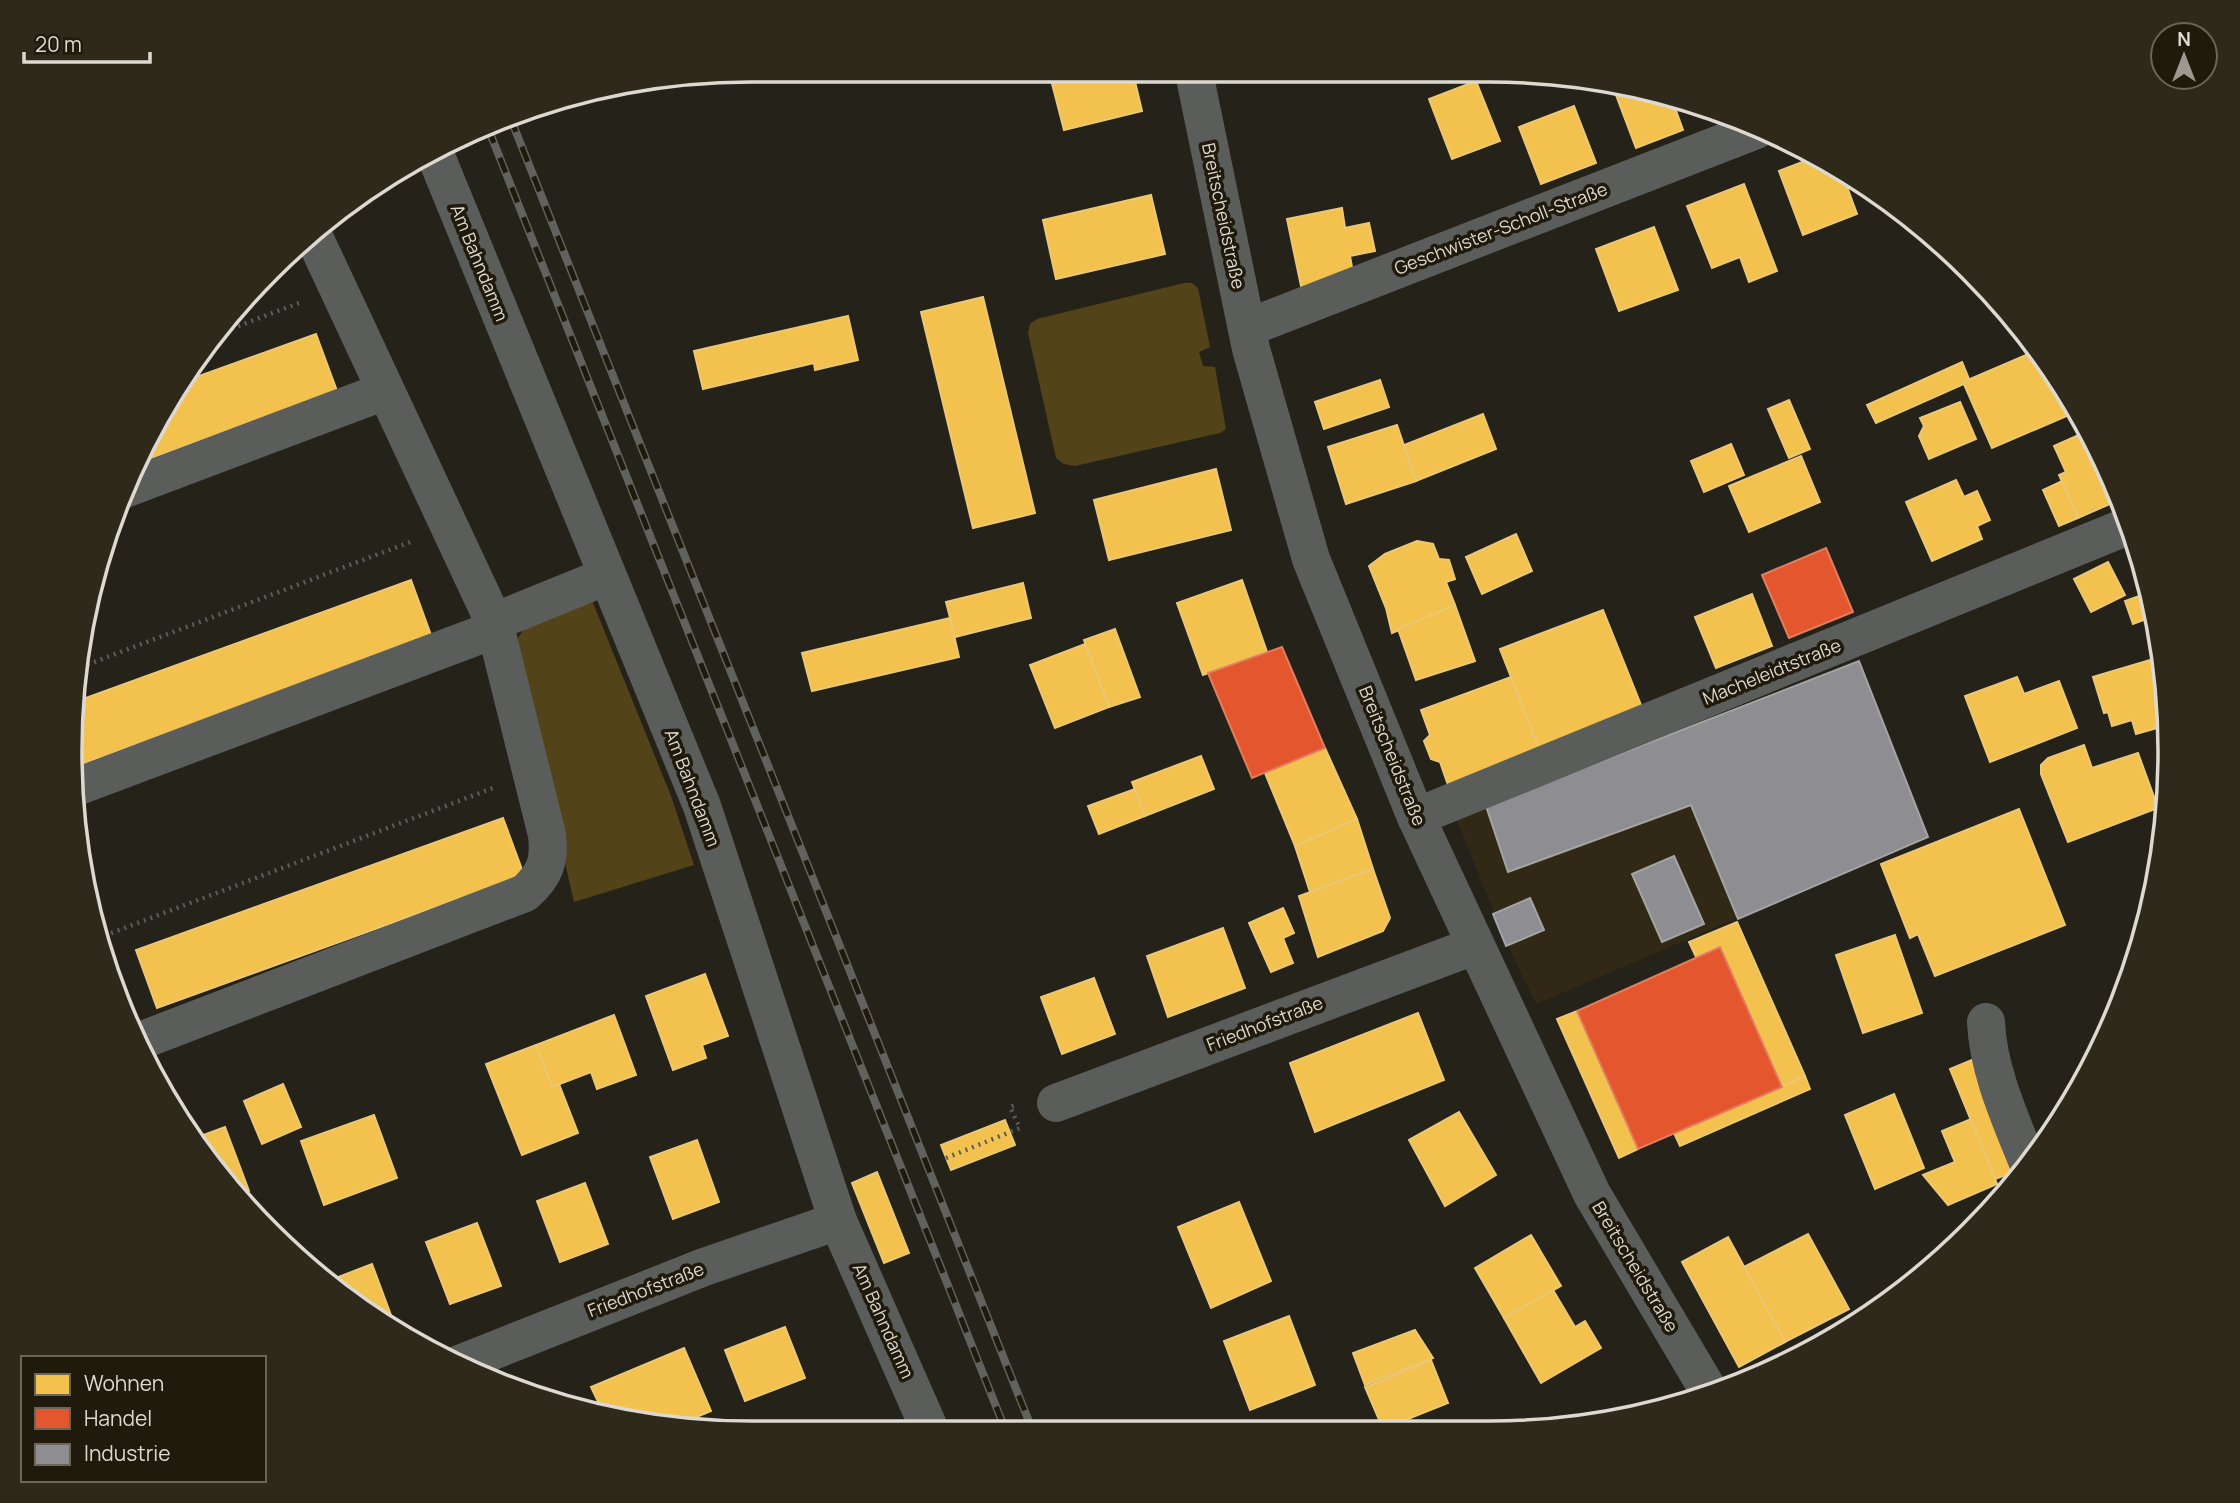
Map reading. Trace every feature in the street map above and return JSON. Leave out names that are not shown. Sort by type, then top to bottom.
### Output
[{"type":"street","name":"Breitscheidstraße","points":[[1196,82],[1247,328],[1311,559],[1416,817],[1592,1194],[1705,1385]]},
{"type":"street","name":"Geschwister-Scholl-Straße","points":[[1247,328],[1747,134]]},
{"type":"street","name":"Am Bahndamm","points":[[437,161],[702,806],[838,1221],[926,1421]]},
{"type":"street","points":[[147,1038],[525,892],[541,878],[549,858],[532,773],[495,625],[317,243]]},
{"type":"street","points":[[138,484],[385,391]]},
{"type":"street","name":"Macheleidtstraße","points":[[1416,817],[2120,529]]},
{"type":"street","points":[[84,785],[495,625],[607,576]]},
{"type":"street","name":"Friedhofstraße","points":[[1056,1103],[1474,946]]},
{"type":"street","points":[[1986,1022],[1994,1071],[2024,1152]]},
{"type":"street","name":"Friedhofstraße","points":[[471,1359],[704,1267],[838,1221]]},
{"type":"path","points":[[234,328],[337,289]]},
{"type":"path","points":[[88,664],[450,527]]},
{"type":"path","points":[[108,934],[532,773]]},
{"type":"path","points":[[946,1158],[1010,1133]]},
{"type":"shaded area","points":[[1192,283],[1198,288],[1210,347],[1199,352],[1203,366],[1215,367],[1226,429],[1220,433],[1075,466],[1064,464],[1056,458],[1028,333],[1030,324],[1037,319]]},
{"type":"shaded area","points":[[591,598],[671,796],[694,865],[574,902],[517,654],[517,639],[525,628]]},
{"type":"shaded area","points":[[1859,661],[1928,837],[1536,1004],[1507,944],[1456,818]]},
{"type":"building: Wohnen","points":[[1052,82],[1135,82],[1142,111],[1064,130]]},
{"type":"building: Wohnen","points":[[1476,82],[1500,141],[1452,159],[1429,99]]},
{"type":"building: Wohnen","points":[[1616,94],[1676,109],[1683,130],[1636,148]]},
{"type":"building: Wohnen","points":[[1574,106],[1596,163],[1541,184],[1519,127]]},
{"type":"building: Wohnen","points":[[1804,161],[1847,187],[1857,214],[1803,235],[1779,171]]},
{"type":"building: Wohnen","points":[[1744,184],[1777,271],[1749,282],[1740,257],[1712,268],[1687,206]]},
{"type":"building: Wohnen","points":[[1151,195],[1165,254],[1056,279],[1043,220]]},
{"type":"building: Wohnen","points":[[1342,208],[1345,228],[1369,223],[1375,251],[1350,256],[1353,273],[1302,291],[1287,219]]},
{"type":"building: Wohnen","points":[[1654,227],[1678,290],[1619,311],[1596,249]]},
{"type":"building: Wohnen","points":[[983,297],[1035,513],[973,528],[921,312]]},
{"type":"building: Wohnen","points":[[848,316],[858,360],[815,370],[814,363],[703,389],[694,351]]},
{"type":"building: Wohnen","points":[[316,334],[337,391],[149,459],[198,377]]},
{"type":"building: Wohnen","points":[[2027,355],[2067,416],[1992,448],[1963,382]]},
{"type":"building: Wohnen","points":[[1962,362],[1969,379],[1964,384],[1876,423],[1867,405]]},
{"type":"building: Wohnen","points":[[1380,380],[1389,407],[1324,429],[1315,402]]},
{"type":"building: Wohnen","points":[[1789,400],[1810,449],[1789,458],[1768,409]]},
{"type":"building: Wohnen","points":[[1960,402],[1976,439],[1929,459],[1919,436],[1924,426],[1920,418]]},
{"type":"building: Wohnen","points":[[1483,414],[1496,449],[1416,481],[1404,445]]},
{"type":"building: Wohnen","points":[[1397,425],[1416,481],[1346,504],[1328,447]]},
{"type":"building: Wohnen","points":[[2078,435],[2110,504],[2078,518],[2059,475],[2066,472],[2054,446]]},
{"type":"building: Wohnen","points":[[1731,444],[1744,475],[1704,492],[1691,461]]},
{"type":"building: Wohnen","points":[[1801,456],[1820,502],[1749,532],[1729,486]]},
{"type":"building: Wohnen","points":[[1216,469],[1231,530],[1109,560],[1094,500]]},
{"type":"building: Wohnen","points":[[1956,480],[1964,497],[1977,491],[1990,520],[1977,526],[1982,539],[1932,561],[1906,502]]},
{"type":"building: Wohnen","points":[[2062,481],[2078,518],[2059,526],[2043,490]]},
{"type":"building: Wohnen","points":[[1516,534],[1532,571],[1482,594],[1466,557]]},
{"type":"building: Wohnen","points":[[1417,541],[1433,544],[1439,559],[1449,560],[1455,579],[1446,582],[1455,605],[1392,633],[1386,608],[1369,566],[1385,554]]},
{"type":"building: Wohnen","points":[[2108,562],[2125,595],[2091,612],[2074,579]]},
{"type":"building: Wohnen","points":[[411,580],[432,638],[83,764],[85,698]]},
{"type":"building: Wohnen","points":[[1242,580],[1267,652],[1203,675],[1177,603]]},
{"type":"building: Wohnen","points":[[1023,583],[1031,618],[955,637],[946,602]]},
{"type":"building: Wohnen","points":[[1752,594],[1772,646],[1716,668],[1695,617]]},
{"type":"building: Wohnen","points":[[2139,596],[2145,620],[2133,624],[2125,601]]},
{"type":"building: Wohnen","points":[[1455,605],[1475,661],[1416,680],[1398,629]]},
{"type":"building: Wohnen","points":[[1603,610],[1643,710],[1540,751],[1500,649]]},
{"type":"building: Wohnen","points":[[950,618],[959,657],[812,691],[802,653]]},
{"type":"building: Wohnen","points":[[1115,629],[1140,697],[1109,707],[1084,640]]},
{"type":"building: Wohnen","points":[[1085,644],[1109,707],[1055,728],[1030,665]]},
{"type":"building: Wohnen","points":[[2151,660],[2157,728],[2136,734],[2132,720],[2112,726],[2108,712],[2104,713],[2093,677]]},
{"type":"building: Wohnen","points":[[1511,677],[1540,751],[1448,785],[1440,762],[1431,759],[1424,741],[1430,735],[1421,710]]},
{"type":"building: Wohnen","points":[[2017,677],[2024,694],[2059,681],[2077,728],[1990,762],[1965,696]]},
{"type":"building: Wohnen","points":[[2084,745],[2092,768],[2138,753],[2155,801],[2155,809],[2068,842],[2041,774],[2041,765],[2048,758]]},
{"type":"building: Wohnen","points":[[1325,748],[1357,819],[1295,846],[1265,773]]},
{"type":"building: Wohnen","points":[[1201,756],[1214,789],[1145,816],[1132,782]]},
{"type":"building: Wohnen","points":[[1135,789],[1145,816],[1099,834],[1088,806]]},
{"type":"building: Wohnen","points":[[2019,809],[2065,925],[1935,976],[1918,934],[1910,938],[1881,864]]},
{"type":"building: Wohnen","points":[[503,818],[524,875],[157,1008],[136,950]]},
{"type":"building: Wohnen","points":[[1357,819],[1373,869],[1310,892],[1295,846]]},
{"type":"building: Wohnen","points":[[1373,869],[1390,918],[1383,931],[1318,957],[1299,896]]},
{"type":"building: Wohnen","points":[[1283,908],[1294,933],[1283,938],[1293,963],[1271,972],[1249,923]]},
{"type":"building: Wohnen","points":[[1737,922],[1805,1076],[1782,1087],[1720,947],[1696,957],[1689,942]]},
{"type":"building: Wohnen","points":[[1223,928],[1245,988],[1168,1017],[1147,956]]},
{"type":"building: Wohnen","points":[[1895,935],[1922,1013],[1863,1033],[1836,955]]},
{"type":"building: Wohnen","points":[[705,974],[728,1036],[702,1045],[706,1058],[673,1070],[646,996]]},
{"type":"building: Wohnen","points":[[1094,978],[1115,1034],[1062,1054],[1041,997]]},
{"type":"building: Wohnen","points":[[1577,1011],[1638,1149],[1619,1158],[1557,1019]]},
{"type":"building: Wohnen","points":[[1418,1013],[1444,1080],[1315,1132],[1290,1063]]},
{"type":"building: Wohnen","points":[[614,1015],[636,1075],[597,1089],[591,1072],[552,1087],[536,1045]]},
{"type":"building: Wohnen","points":[[536,1045],[552,1087],[559,1084],[578,1133],[522,1155],[486,1064]]},
{"type":"building: Wohnen","points":[[1974,1059],[2017,1162],[2006,1175],[1995,1179],[1950,1069]]},
{"type":"building: Wohnen","points":[[1805,1076],[1810,1089],[1680,1146],[1674,1133]]},
{"type":"building: Wohnen","points":[[283,1084],[301,1127],[262,1144],[244,1101]]},
{"type":"building: Wohnen","points":[[1894,1094],[1924,1168],[1875,1189],[1845,1115]]},
{"type":"building: Wohnen","points":[[1459,1112],[1496,1175],[1445,1206],[1409,1140]]},
{"type":"building: Wohnen","points":[[374,1115],[397,1178],[324,1205],[301,1141]]},
{"type":"building: Wohnen","points":[[1971,1119],[1997,1184],[1948,1205],[1923,1175],[1955,1162],[1942,1131]]},
{"type":"building: Wohnen","points":[[1005,1120],[1015,1145],[951,1170],[941,1145]]},
{"type":"building: Wohnen","points":[[225,1127],[249,1191],[247,1192],[204,1135]]},
{"type":"building: Wohnen","points":[[697,1140],[719,1202],[673,1219],[650,1157]]},
{"type":"building: Wohnen","points":[[877,1172],[909,1253],[884,1263],[852,1183]]},
{"type":"building: Wohnen","points":[[585,1183],[608,1244],[560,1262],[537,1201]]},
{"type":"building: Wohnen","points":[[1239,1202],[1271,1281],[1211,1308],[1178,1227]]},
{"type":"building: Wohnen","points":[[477,1223],[501,1286],[450,1304],[426,1242]]},
{"type":"building: Wohnen","points":[[1808,1234],[1849,1309],[1785,1342],[1744,1267]]},
{"type":"building: Wohnen","points":[[1531,1235],[1561,1286],[1504,1318],[1475,1268]]},
{"type":"building: Wohnen","points":[[1728,1237],[1785,1342],[1739,1367],[1682,1262]]},
{"type":"building: Wohnen","points":[[372,1264],[391,1315],[380,1308],[338,1277]]},
{"type":"building: Wohnen","points":[[1553,1290],[1575,1327],[1585,1321],[1601,1348],[1541,1383],[1504,1318]]},
{"type":"building: Wohnen","points":[[1289,1316],[1315,1385],[1250,1410],[1224,1341]]},
{"type":"building: Wohnen","points":[[785,1327],[805,1378],[745,1401],[725,1350]]},
{"type":"building: Wohnen","points":[[1415,1330],[1433,1358],[1365,1385],[1353,1353]]},
{"type":"building: Wohnen","points":[[684,1348],[711,1411],[695,1418],[621,1408],[599,1403],[591,1387]]},
{"type":"building: Wohnen","points":[[1431,1360],[1448,1403],[1403,1421],[1380,1421],[1365,1387]]},
{"type":"building: Handel","points":[[1826,548],[1853,612],[1789,638],[1762,575]]},
{"type":"building: Handel","points":[[1282,647],[1325,748],[1252,778],[1208,673]]},
{"type":"building: Handel","points":[[1720,947],[1782,1087],[1638,1149],[1577,1011]]},
{"type":"building: Industrie","points":[[1859,661],[1928,837],[1738,919],[1691,805],[1508,872],[1486,806]]},
{"type":"building: Industrie","points":[[1674,856],[1704,924],[1662,942],[1632,874]]},
{"type":"building: Industrie","points":[[1530,898],[1544,930],[1506,946],[1493,914]]},
{"type":"railway","points":[[514,126],[1029,1421]]},
{"type":"railway","points":[[491,135],[1002,1421]]}]
